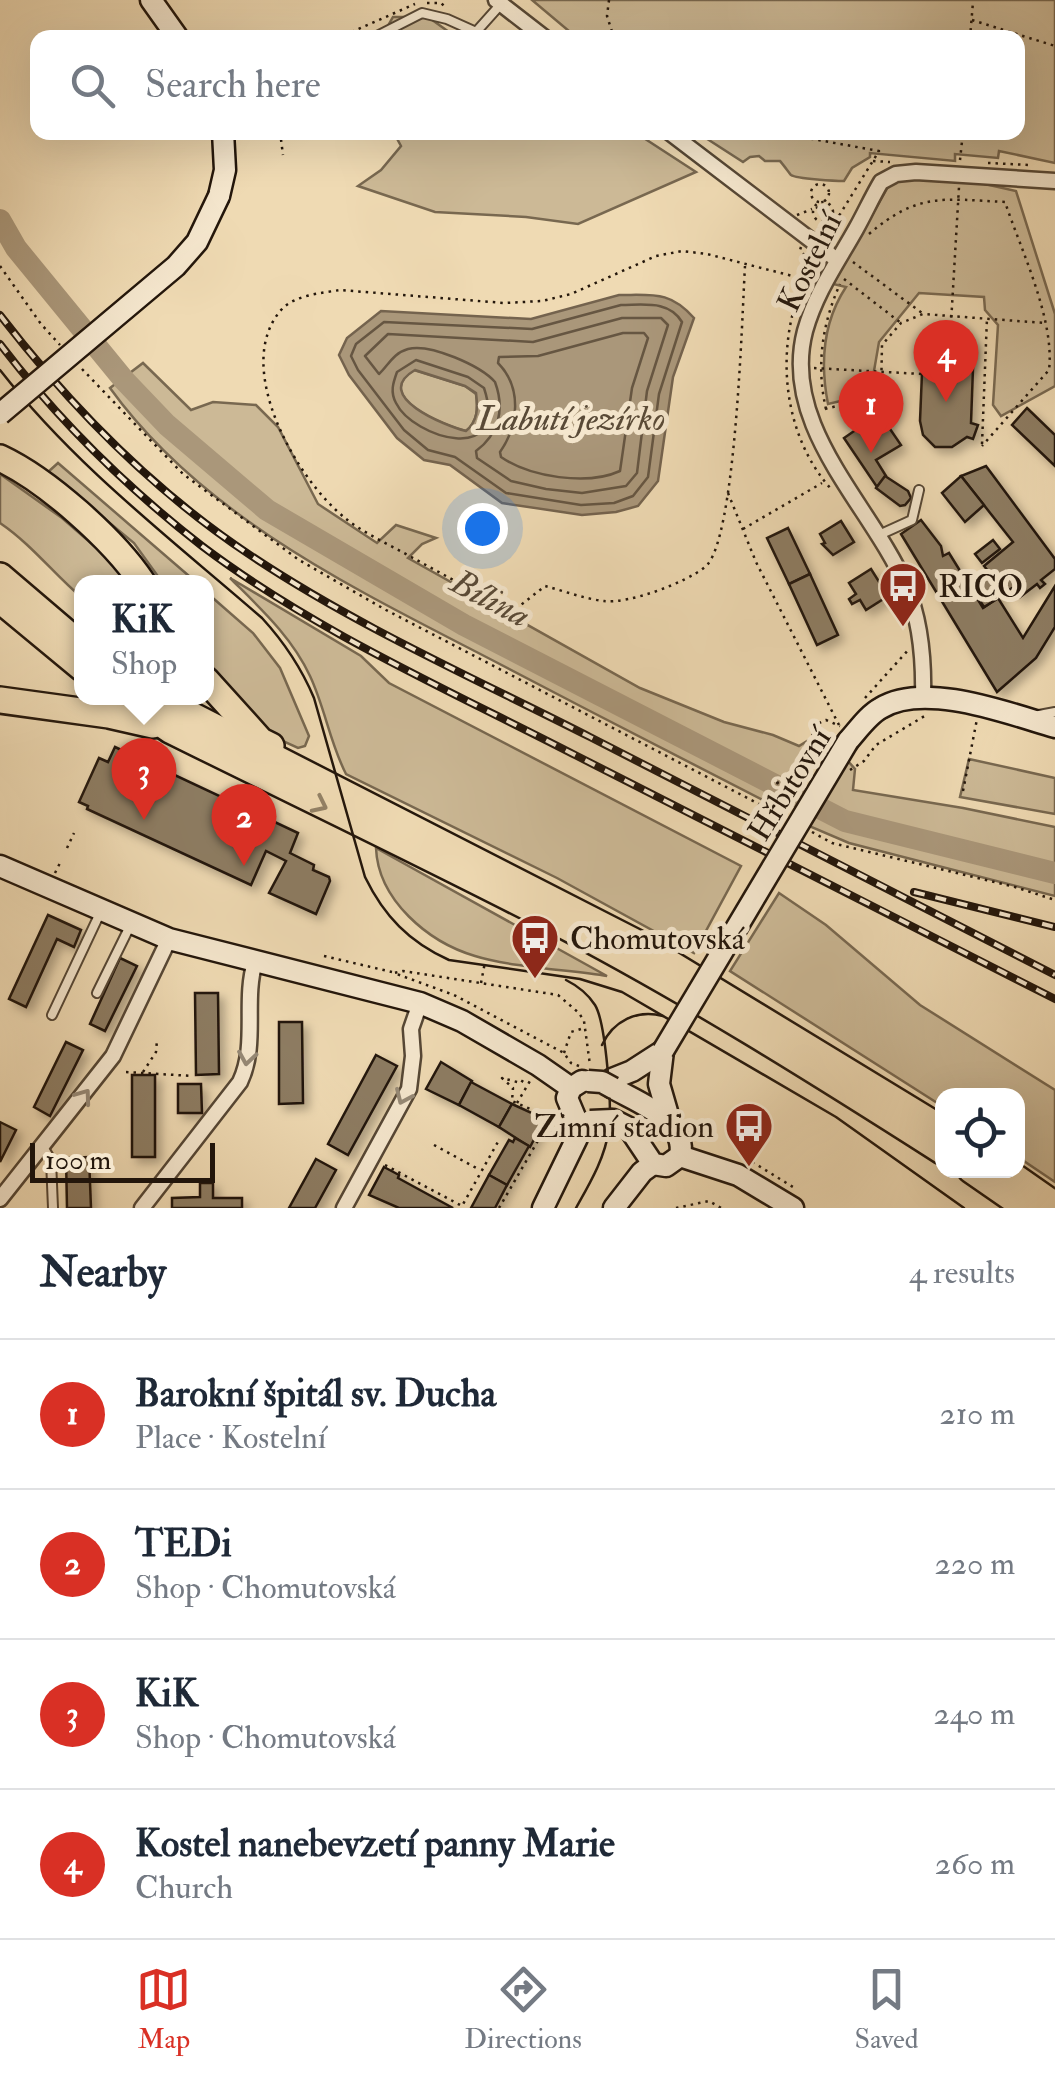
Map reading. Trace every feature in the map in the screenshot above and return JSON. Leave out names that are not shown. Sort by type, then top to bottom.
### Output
[{"type":"highway","points":[[0,458],[28,474],[98,532],[137,575]]},
{"type":"highway","points":[[0,576],[74,624]]},
{"type":"highway","points":[[0,576],[74,639]]},
{"type":"highway","points":[[0,600],[74,661]]},
{"type":"highway","points":[[214,689],[261,741],[392,817]]},
{"type":"highway","points":[[0,700],[109,714],[170,730]]},
{"type":"highway","points":[[133,705],[170,730],[536,911],[624,959],[935,1147]]},
{"type":"highway","points":[[171,705],[635,942],[935,1125]]},
{"type":"highway","points":[[983,1178],[1026,1208]]},
{"type":"highway","points":[[1016,1178],[1055,1205]]},
{"type":"street","points":[[151,0],[172,30]]},
{"type":"street","points":[[498,2],[535,30]]},
{"type":"street","points":[[0,414],[176,266],[197,242],[219,196],[225,170],[223,140]]},
{"type":"street","points":[[680,140],[837,260]]},
{"type":"street","name":"Kostelní","points":[[931,703],[916,614],[900,574],[826,452],[810,417],[803,368],[804,334],[822,285],[882,182],[896,174],[916,172],[1055,181]]},
{"type":"street","name":"Hřbitovní","points":[[663,1051],[841,734],[883,706],[957,699],[1055,727]]},
{"type":"street","points":[[0,866],[169,939],[420,1004],[462,1021],[538,1064],[595,1081],[670,1122]]},
{"type":"street","points":[[10,1208],[0,1199],[113,1056],[169,939]]},
{"type":"street","points":[[142,1208],[240,1082],[248,1066],[248,984],[255,962]]},
{"type":"street","points":[[344,1208],[409,1089],[414,1056],[411,1029],[420,1004]]},
{"type":"street","points":[[543,1208],[578,1138],[582,1119],[567,1098],[595,1081],[632,1071],[663,1051]]},
{"type":"street","points":[[663,1051],[659,1084],[670,1122],[679,1136],[680,1156]]},
{"type":"street","points":[[582,1119],[614,1120],[636,1136],[653,1164]]},
{"type":"street","points":[[614,1208],[642,1172],[653,1164],[666,1166],[680,1156]]},
{"type":"street","points":[[680,1156],[793,1197]]},
{"type":"lane","points":[[477,30],[498,2]]},
{"type":"lane","points":[[388,30],[422,12],[472,30]]},
{"type":"lane","points":[[879,535],[912,520],[918,490]]},
{"type":"lane","points":[[1024,718],[1055,712]]},
{"type":"lane","points":[[52,1015],[100,911]]},
{"type":"lane","points":[[97,993],[131,924]]},
{"type":"lane","points":[[43,1147],[51,1160],[53,1208]]},
{"type":"path","points":[[609,0],[607,16],[611,30]]},
{"type":"path","points":[[971,30],[973,2]]},
{"type":"path","points":[[972,20],[1004,30]]},
{"type":"path","points":[[1025,37],[1055,46]]},
{"type":"path","points":[[281,140],[283,156]]},
{"type":"path","points":[[818,140],[879,151],[827,229]]},
{"type":"path","points":[[960,166],[962,140]]},
{"type":"path","points":[[950,340],[959,184]]},
{"type":"path","points":[[814,207],[868,235],[903,208],[924,201],[1005,202],[1045,323],[1049,370],[982,446],[988,318]]},
{"type":"path","points":[[797,215],[821,202],[846,205]]},
{"type":"path","points":[[818,220],[830,205]]},
{"type":"path","points":[[830,205],[835,218]]},
{"type":"path","points":[[814,207],[818,220]]},
{"type":"path","points":[[818,220],[835,218]]},
{"type":"path","points":[[826,222],[827,229]]},
{"type":"path","points":[[745,266],[734,446],[717,545],[707,566],[660,589],[606,602],[545,586],[512,612],[344,518],[294,455],[266,396],[260,362],[284,308],[314,294],[340,290],[504,303],[542,301],[570,294],[656,256],[682,251],[804,278],[810,262],[800,250],[814,228],[827,229]]},
{"type":"path","points":[[853,262],[923,314]]},
{"type":"path","points":[[0,266],[41,324],[65,350]]},
{"type":"path","points":[[900,323],[843,278],[828,312],[820,368],[826,409],[880,395],[882,344],[900,323],[923,314],[1045,323]]},
{"type":"path","points":[[77,364],[182,474],[299,560],[386,610],[782,816]]},
{"type":"path","points":[[803,368],[922,374]]},
{"type":"path","points":[[742,530],[825,482]]},
{"type":"path","points":[[727,490],[742,530],[841,734]]},
{"type":"path","points":[[858,705],[911,646]]},
{"type":"path","points":[[847,773],[864,761],[876,744],[931,703]]},
{"type":"path","points":[[841,734],[849,716]]},
{"type":"path","points":[[830,762],[814,752],[810,735],[815,725],[826,720],[841,734]]},
{"type":"path","points":[[799,825],[832,842],[1055,900]]},
{"type":"path","points":[[67,848],[74,833]]},
{"type":"path","points":[[53,878],[61,861]]},
{"type":"path","points":[[324,956],[394,973],[454,994],[564,1053],[570,1063],[595,1081]]},
{"type":"path","points":[[481,984],[485,962]]},
{"type":"path","points":[[394,973],[403,971],[558,996],[579,1013],[585,1028],[571,1032],[564,1053]]},
{"type":"path","points":[[142,1073],[156,1052],[156,1040]]},
{"type":"path","points":[[126,1072],[193,1076]]},
{"type":"path","points":[[499,1208],[550,1118],[512,1101],[513,1088],[502,1078],[515,1084],[525,1076],[531,1080],[517,1103]]},
{"type":"path","points":[[384,1164],[462,1206],[499,1140]]},
{"type":"path","points":[[434,1146],[482,1171]]},
{"type":"path","points":[[746,1158],[793,1197]]},
{"type":"path","points":[[676,1208],[709,1201],[721,1208]]},
{"type":"shaded area","points":[[532,0],[1055,0],[1055,163],[999,151],[998,158],[955,154],[955,161],[870,153],[844,181],[817,180],[791,175],[780,161],[765,161],[759,156],[743,162],[709,140],[1025,140],[1025,30],[568,30]]},
{"type":"shaded area","points":[[393,17],[428,17],[446,30],[386,30]]},
{"type":"shaded area","points":[[398,140],[647,140],[696,172],[578,224],[435,212],[358,186],[381,170],[401,146]]},
{"type":"shaded area","points":[[903,178],[967,180],[1016,191],[1055,314],[1055,386],[1001,416],[993,405],[998,325],[985,310],[984,297],[919,293],[879,342],[870,394],[828,404],[825,343],[832,314],[846,287],[833,284],[889,185]]},
{"type":"shaded area","points":[[143,363],[191,410],[213,402],[256,405],[278,427],[318,504],[377,543],[396,525],[436,538],[422,544],[408,558],[640,688],[724,722],[799,746],[815,736],[826,739],[784,811],[388,606],[284,546],[190,475],[147,434],[110,388]]},
{"type":"shaded area","points":[[414,370],[465,386],[476,394],[476,414],[466,431],[429,417],[406,400],[401,390],[403,380]]},
{"type":"shaded area","points":[[58,463],[188,575],[157,575],[134,543],[48,472]]},
{"type":"shaded area","points":[[0,474],[62,518],[125,575],[74,575],[74,590],[0,523]]},
{"type":"shaded area","points":[[230,578],[361,656],[389,683],[741,866],[694,953],[557,878],[346,774],[303,662],[274,624]]},
{"type":"shaded area","points":[[214,599],[253,633],[280,668],[309,736],[305,746],[298,748],[263,732],[217,675]]},
{"type":"shaded area","points":[[969,759],[1055,778],[1055,814],[960,797]]},
{"type":"shaded area","points":[[847,760],[855,769],[853,790],[1055,827],[1055,896],[849,843],[809,826]]},
{"type":"shaded area","points":[[376,848],[607,976],[489,960],[440,941],[396,901],[379,867]]},
{"type":"shaded area","points":[[779,893],[826,925],[920,1005],[1055,1090],[1055,1182],[1025,1162],[1025,1088],[935,1088],[935,1102],[730,971]]},
{"type":"water","name":"Labutí jezírko","points":[[619,295],[661,296],[677,303],[694,318],[673,377],[658,481],[638,506],[582,515],[502,503],[450,465],[424,460],[397,438],[349,375],[339,355],[347,338],[381,311],[531,319]],"holes":[[[415,370],[476,393],[477,404],[475,419],[466,431],[416,408],[401,390],[403,380]]]},
{"type":"building","points":[[941,339],[974,341],[971,423],[978,425],[973,439],[967,437],[952,447],[935,447],[923,435],[920,421],[923,349]]},
{"type":"building","points":[[1027,408],[1055,435],[1055,466],[1012,425]]},
{"type":"building","points":[[876,416],[901,445],[876,460],[886,476],[877,487],[844,438]]},
{"type":"building","points":[[986,466],[1055,559],[1055,569],[1041,580],[1045,584],[1040,588],[1037,584],[1020,597],[1012,588],[1005,592],[984,566],[1013,542],[961,476]]},
{"type":"building","points":[[885,476],[908,491],[911,498],[905,505],[900,506],[876,488]]},
{"type":"building","points":[[961,476],[984,505],[965,522],[942,493]]},
{"type":"building","points":[[921,520],[941,546],[943,556],[949,553],[983,608],[998,598],[1023,638],[1055,586],[1055,627],[1036,658],[997,692],[901,534]]},
{"type":"building","points":[[841,521],[854,542],[833,555],[822,544],[825,543],[820,534]]},
{"type":"building","points":[[788,528],[810,574],[789,584],[767,538]]},
{"type":"building","points":[[993,540],[1000,549],[982,563],[975,554]]},
{"type":"building","points":[[871,569],[888,596],[866,610],[860,600],[852,604],[849,599],[856,594],[849,583]]},
{"type":"building","points":[[810,574],[838,635],[817,645],[789,584]]},
{"type":"building","points":[[987,577],[1000,597],[984,607],[971,587]]},
{"type":"building","points":[[115,747],[298,833],[290,853],[314,865],[313,870],[330,881],[316,914],[269,893],[286,861],[266,851],[251,885],[87,809],[79,802],[99,758],[108,762]]},
{"type":"building","points":[[48,915],[81,930],[74,947],[57,939],[26,1007],[9,999]]},
{"type":"building","points":[[120,958],[137,966],[105,1031],[90,1024]]},
{"type":"building","points":[[195,993],[218,993],[219,1074],[196,1075]]},
{"type":"building","points":[[279,1022],[302,1022],[303,1103],[279,1104]]},
{"type":"building","points":[[66,1042],[83,1050],[50,1116],[34,1107]]},
{"type":"building","points":[[376,1055],[397,1066],[348,1155],[328,1144]]},
{"type":"building","points":[[441,1062],[472,1081],[459,1105],[426,1089]]},
{"type":"building","points":[[132,1075],[155,1075],[155,1157],[132,1157]]},
{"type":"building","points":[[471,1082],[512,1104],[499,1127],[459,1105]]},
{"type":"building","points":[[178,1084],[201,1084],[202,1113],[178,1113]]},
{"type":"building","points":[[512,1104],[545,1119],[530,1147],[499,1127]]},
{"type":"building","points":[[0,1122],[16,1130],[0,1162]]},
{"type":"building","points":[[515,1138],[529,1146],[507,1185],[489,1175],[509,1140],[513,1142]]},
{"type":"building","points":[[89,1157],[91,1208],[67,1208],[66,1158]]},
{"type":"building","points":[[316,1159],[336,1170],[315,1208],[289,1208]]},
{"type":"building","points":[[384,1167],[453,1208],[399,1208],[369,1195]]},
{"type":"building","points":[[489,1175],[507,1185],[495,1208],[471,1208]]},
{"type":"building","points":[[200,1183],[213,1183],[213,1198],[242,1198],[242,1208],[172,1208],[172,1198],[200,1197]]},
{"type":"waterway","name":"Bílina","points":[[0,220],[16,248],[124,380],[167,425],[267,510],[464,625],[845,821],[1055,873]]},
{"type":"tram line","points":[[0,370],[92,470],[211,575]]},
{"type":"tram line","points":[[214,577],[262,618],[303,676],[314,698],[365,877],[389,916],[410,936],[449,960],[580,979],[622,992],[836,1117],[964,1208]]},
{"type":"tram line","points":[[566,980],[589,997],[599,1015],[610,1103],[604,1150],[576,1208]]},
{"type":"tram line","points":[[602,1045],[613,1029],[627,1019],[644,1014],[663,1016]]},
{"type":"railway","points":[[0,315],[84,414],[147,475],[214,530],[290,581],[417,651],[1055,975]]},
{"type":"railway","points":[[0,344],[69,426],[147,500],[202,546],[291,606],[433,684],[1055,999]]},
{"type":"railway","points":[[914,892],[1055,927]]},
{"type":"place","name":"Kostel nanebevzetí panny Marie","points":[[946,402]]},
{"type":"place","name":"Barokní špitál sv. Ducha","points":[[871,453]]},
{"type":"place","name":"RICO","points":[[903,628]]},
{"type":"place","name":"KiK","points":[[144,820]]},
{"type":"place","name":"TEDi","points":[[244,866]]},
{"type":"place","name":"Chomutovská","points":[[535,980]]},
{"type":"place","name":"Zimní stadion","points":[[749,1168]]}]
